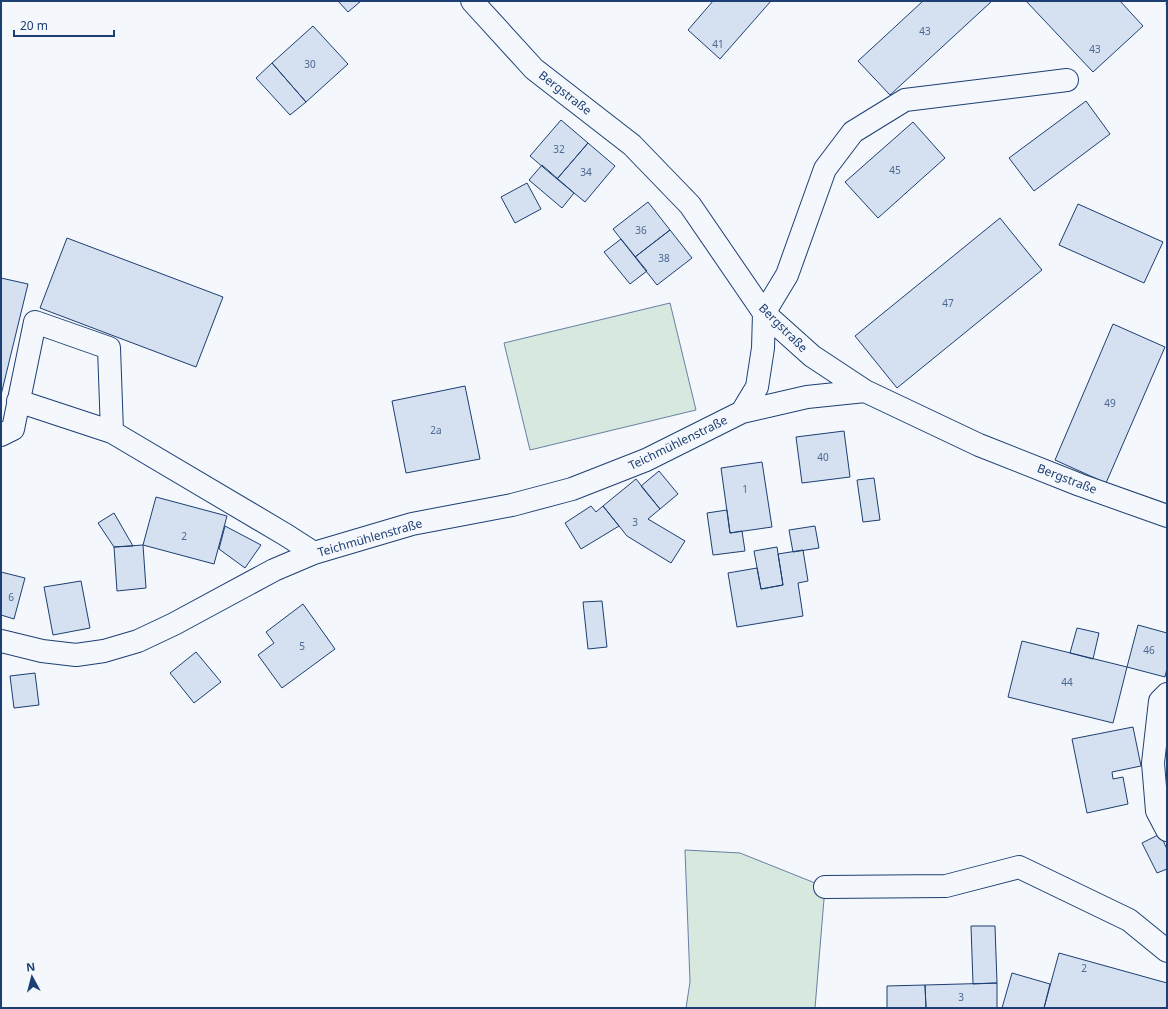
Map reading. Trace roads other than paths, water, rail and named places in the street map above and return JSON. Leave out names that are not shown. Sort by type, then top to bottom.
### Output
[{"type":"street","name":"Bergstraße","points":[[472,1],[534,69],[632,145],[690,205],[764,313],[812,356],[865,391],[979,445],[1080,485],[1167,516]]},
{"type":"street","points":[[764,313],[787,275],[825,169],[853,132],[905,100],[1067,80]]},
{"type":"street","name":"Teichmühlenstraße","points":[[742,412],[757,387],[763,348],[764,313]]},
{"type":"street","points":[[1,435],[13,429],[35,322],[109,348],[112,432]]},
{"type":"street","name":"Teichmühlenstraße","points":[[1,640],[42,651],[76,655],[104,651],[138,641],[174,624],[274,570],[314,553],[412,524],[512,505],[572,489],[646,460],[742,412],[807,397],[865,391]]},
{"type":"street","points":[[18,401],[112,432],[314,553]]},
{"type":"street","points":[[1167,694],[1160,701],[1153,763],[1157,810],[1167,830]]},
{"type":"street","points":[[825,887],[946,886],[1019,867],[1129,920],[1167,951]]}]
